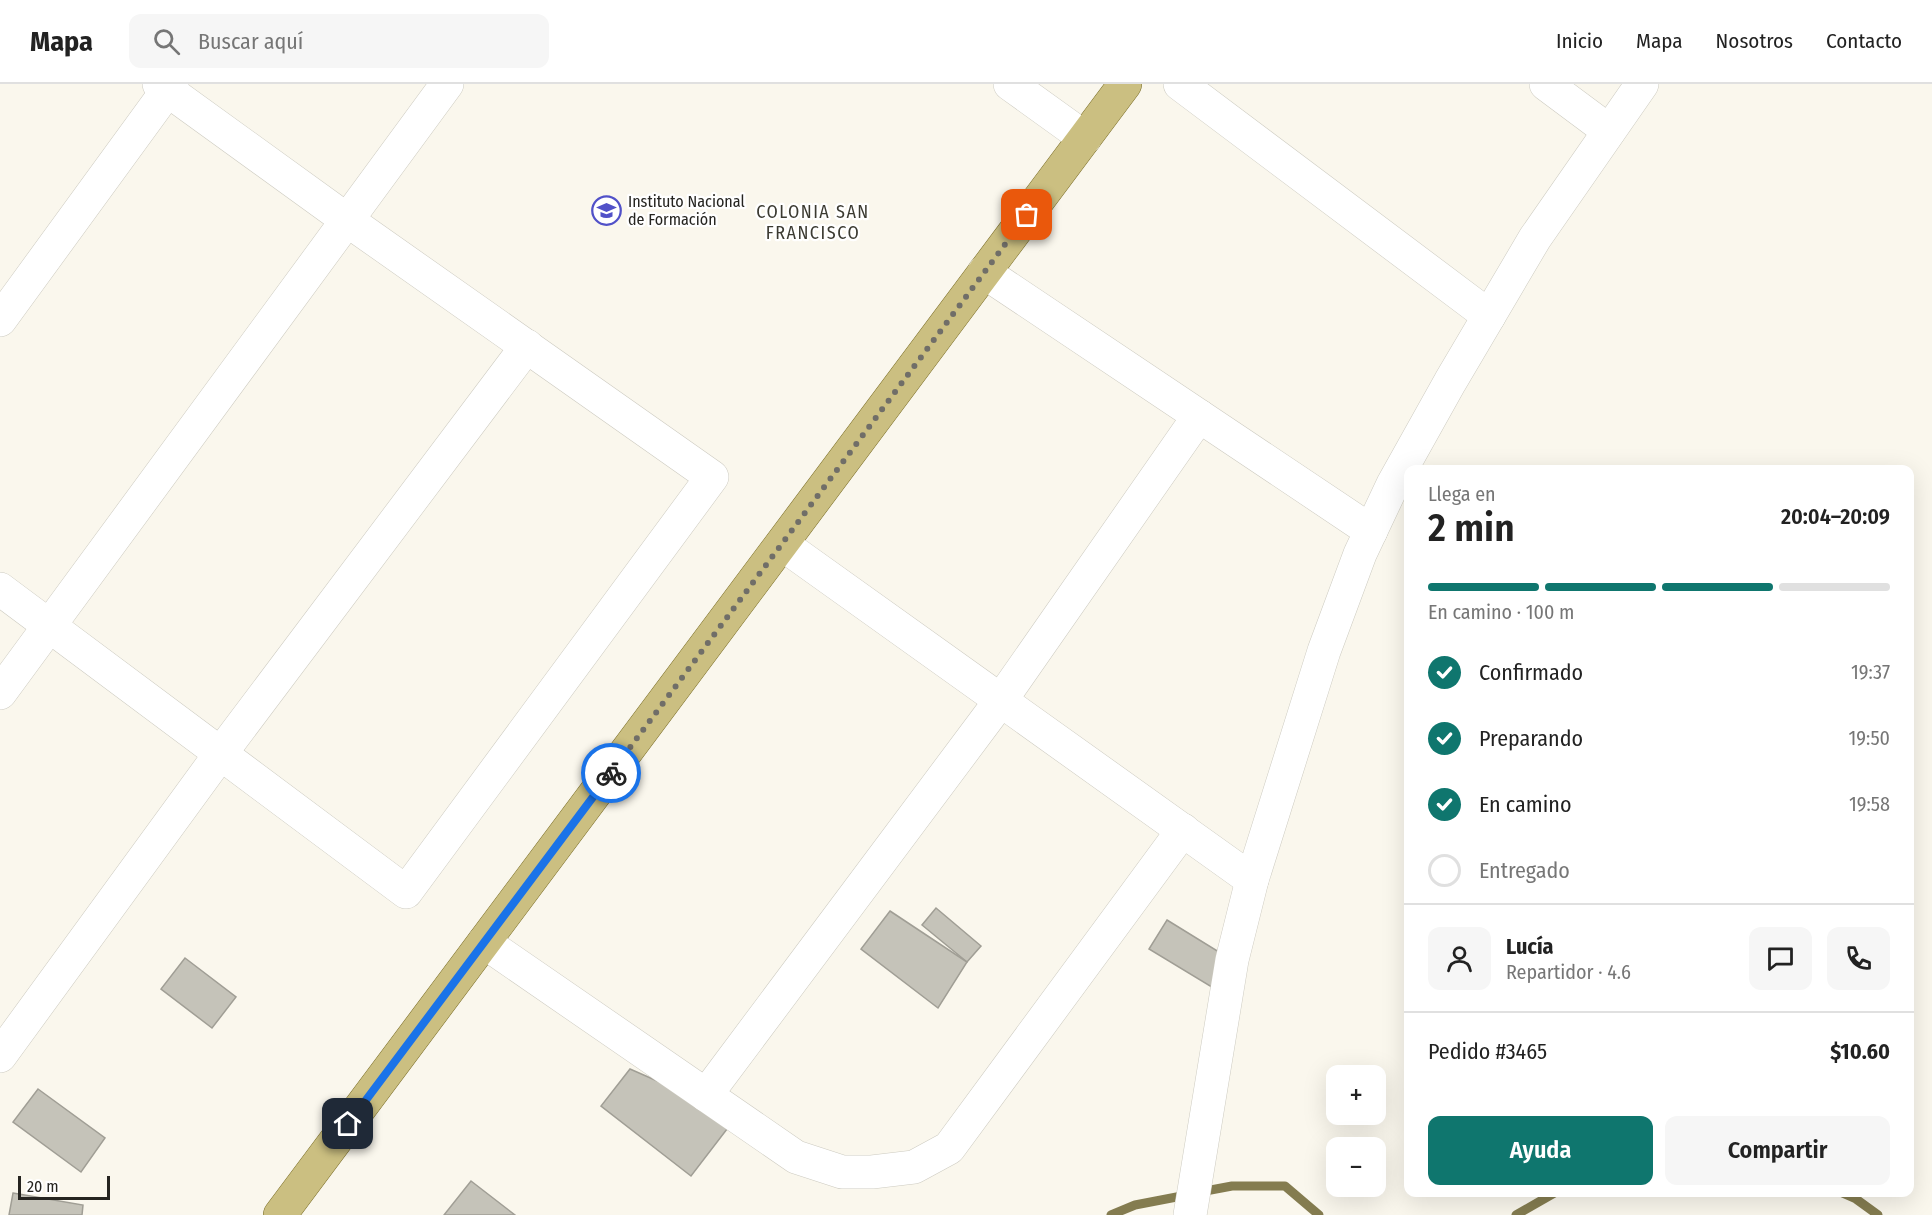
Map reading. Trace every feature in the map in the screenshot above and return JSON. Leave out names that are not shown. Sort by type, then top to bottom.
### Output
[{"type":"main road","points":[[280,1215],[1125,84]]},
{"type":"street","points":[[0,693],[447,84]]},
{"type":"street","points":[[1010,84],[1085,138]]},
{"type":"street","points":[[1180,84],[1489,316]]},
{"type":"street","points":[[1546,84],[1610,131]]},
{"type":"street","points":[[1190,1215],[1232,960],[1252,880],[1324,651],[1360,554],[1393,484],[1535,238],[1642,84]]},
{"type":"street","points":[[0,320],[167,86],[347,220],[712,477],[406,892],[0,589]]},
{"type":"street","points":[[984,272],[1371,531]]},
{"type":"street","points":[[0,1056],[221,753],[526,346]]},
{"type":"street","points":[[706,1095],[1000,700],[1198,416]]},
{"type":"street","points":[[782,544],[1252,880]]},
{"type":"street","points":[[484,942],[796,1157],[842,1172],[872,1172],[914,1167],[949,1148],[1183,830]]},
{"type":"building","points":[[936,908],[981,946],[967,962],[922,925]]},
{"type":"building","points":[[890,911],[967,962],[938,1008],[861,949]]},
{"type":"building","points":[[1167,920],[1232,960],[1215,989],[1149,949]]},
{"type":"building","points":[[185,958],[236,997],[212,1028],[161,989]]},
{"type":"building","points":[[630,1069],[737,1116],[691,1176],[601,1106]]},
{"type":"building","points":[[38,1089],[105,1138],[81,1172],[13,1122]]},
{"type":"building","points":[[471,1181],[515,1215],[444,1215]]},
{"type":"building","points":[[13,1193],[83,1205],[82,1215],[9,1215]]},
{"type":"waterway","points":[[1200,1192],[1232,1186],[1285,1186],[1319,1215]]},
{"type":"waterway","points":[[1111,1215],[1135,1205],[1187,1195]]},
{"type":"waterway","points":[[1516,1215],[1547,1197]]},
{"type":"waterway","points":[[1851,1197],[1878,1215]]},
{"type":"way so far","points":[[611,773],[1027,215]]},
{"type":"place","name":"Instituto Nacional de Formación","points":[[607,210]]},
{"type":"district","name":"COLONIA SAN FRANCISCO","points":[[813,222]]},
{"type":"route","points":[[348,1124],[611,773]]}]
